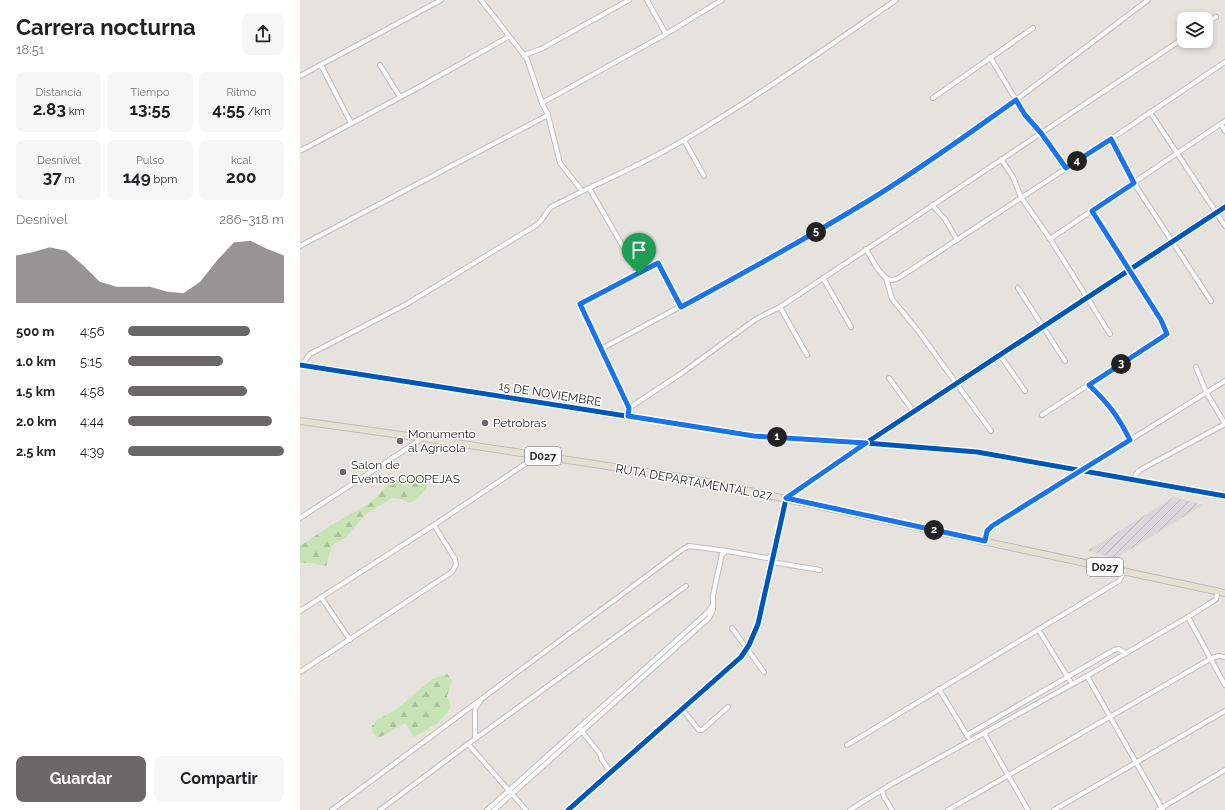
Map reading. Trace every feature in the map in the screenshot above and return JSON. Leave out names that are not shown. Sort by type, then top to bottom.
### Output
[{"type":"main road","name":"RUTA DEPARTAMENTAL 027","points":[[300,421],[693,479],[1222,592]]},
{"type":"street","points":[[300,76],[441,0]]},
{"type":"street","points":[[481,0],[524,56],[548,115],[560,162],[582,191]]},
{"type":"street","points":[[524,56],[541,49],[629,0]]},
{"type":"street","points":[[647,0],[666,34]]},
{"type":"street","points":[[542,103],[666,34],[722,0]]},
{"type":"street","points":[[302,366],[310,354],[405,305],[540,223],[551,207],[684,140],[769,87],[896,0]]},
{"type":"street","points":[[601,349],[771,258],[869,200],[914,171],[1016,100],[1148,0]]},
{"type":"street","points":[[933,98],[1033,28]]},
{"type":"street","points":[[300,151],[508,37]]},
{"type":"street","points":[[629,408],[682,373],[756,319],[780,307],[1177,43]]},
{"type":"street","points":[[990,57],[1025,115],[1041,133],[1066,168]]},
{"type":"street","points":[[866,249],[881,273],[886,278],[892,280],[900,277],[1111,139],[1225,62]]},
{"type":"street","points":[[321,65],[351,123]]},
{"type":"street","points":[[380,65],[400,97]]},
{"type":"street","points":[[1150,112],[1225,226]]},
{"type":"street","points":[[300,246],[548,115]]},
{"type":"street","points":[[1050,239],[1225,121]]},
{"type":"street","points":[[1220,124],[1225,131]]},
{"type":"street","points":[[1111,139],[1134,183],[1211,300]]},
{"type":"street","points":[[684,140],[704,176]]},
{"type":"street","points":[[1001,159],[1013,177],[1021,198],[1050,239],[1110,334]]},
{"type":"street","points":[[590,188],[639,274]]},
{"type":"street","points":[[932,205],[944,219],[957,240]]},
{"type":"street","points":[[568,810],[741,657],[758,624],[786,498],[866,443],[1225,207]]},
{"type":"street","points":[[1042,415],[1167,334],[1161,320],[1092,211]]},
{"type":"street","points":[[628,416],[629,408],[580,304],[658,263],[681,307]]},
{"type":"street","points":[[823,278],[851,327]]},
{"type":"street","points":[[886,278],[892,299],[958,383],[991,431]]},
{"type":"street","points":[[1018,288],[1065,361]]},
{"type":"street","points":[[780,307],[807,355]]},
{"type":"street","points":[[1000,355],[1025,391]]},
{"type":"street","name":"15 DE NOVIEMBRE","points":[[302,366],[754,436],[977,452],[1225,496]]},
{"type":"street","points":[[1134,480],[1136,474],[1140,470],[1225,424],[1206,392],[1196,367]]},
{"type":"street","points":[[889,378],[914,412]]},
{"type":"street","points":[[985,541],[987,531],[992,526],[1225,381]]},
{"type":"street","points":[[1089,385],[1107,402],[1120,420],[1130,440]]},
{"type":"street","points":[[300,518],[423,438]]},
{"type":"street","points":[[300,611],[538,456]]},
{"type":"street","points":[[300,672],[452,572],[456,565],[455,559],[434,525]]},
{"type":"street","points":[[332,810],[683,548],[689,546],[768,558],[773,555]]},
{"type":"street","points":[[486,810],[582,732],[709,618],[712,614],[720,558],[722,554],[727,551]]},
{"type":"street","points":[[772,562],[820,570]]},
{"type":"street","points":[[847,745],[1119,581],[1122,578],[1124,571]]},
{"type":"street","points":[[380,810],[475,738],[686,586]]},
{"type":"street","points":[[850,810],[882,790],[1087,676],[1188,617],[1216,599],[1222,592]]},
{"type":"street","points":[[321,597],[350,640]]},
{"type":"street","points":[[494,810],[510,792],[579,728],[708,612],[713,603]]},
{"type":"street","points":[[1188,617],[1225,686]]},
{"type":"street","points":[[732,628],[764,672]]},
{"type":"street","points":[[1038,629],[1072,684]]},
{"type":"street","points":[[967,735],[1114,650],[1119,649],[1125,653]]},
{"type":"street","points":[[948,810],[1210,658],[1219,656],[1225,657]]},
{"type":"street","points":[[1087,676],[1111,716],[1161,809],[1225,770]]},
{"type":"street","points":[[939,689],[971,740]]},
{"type":"street","points":[[475,738],[476,710],[478,703],[485,695]]},
{"type":"street","points":[[682,709],[699,730],[702,730],[728,707]]},
{"type":"street","points":[[1054,810],[1225,711]]},
{"type":"street","points":[[579,728],[600,754],[602,760],[611,772]]},
{"type":"street","points":[[984,733],[1028,810]]},
{"type":"street","points":[[468,744],[526,810]]},
{"type":"street","points":[[882,790],[884,797],[892,810]]},
{"type":"street","points":[[386,805],[389,810]]},
{"type":"shaded area","points":[[1174,497],[1203,505],[1116,558],[1087,551]]},
{"type":"green space","points":[[414,474],[422,475],[427,481],[427,488],[416,500],[409,503],[402,499],[392,498],[366,514],[345,538],[332,545],[326,566],[311,563],[300,563],[300,546],[330,526],[370,503],[392,481]]},
{"type":"green space","points":[[447,674],[452,680],[447,696],[451,706],[445,715],[435,724],[424,732],[413,737],[406,723],[378,738],[373,733],[372,726],[377,720],[397,709],[432,679]]},
{"type":"cycle path","points":[[568,810],[741,657],[749,645],[758,624],[786,499],[866,443],[1225,207]]},
{"type":"cycle path","points":[[300,365],[754,436],[977,452],[1225,496]]},
{"type":"place","name":"Petrobras","points":[[485,423]]},
{"type":"place","name":"Monumento al Agricola","points":[[400,441]]},
{"type":"place","name":"Salon de Eventos COOPEJAS","points":[[343,472]]},
{"type":"route","points":[[1016,100],[1025,115],[1041,133],[1066,168],[1111,139],[1134,183],[1092,211],[1161,320],[1167,334],[1089,385],[1107,402],[1120,420],[1130,440],[992,526],[987,531],[985,541],[786,498],[866,443],[754,436],[628,416],[629,408],[580,304],[639,274],[658,263],[681,307],[771,258],[869,200],[914,171],[1016,100]]}]
